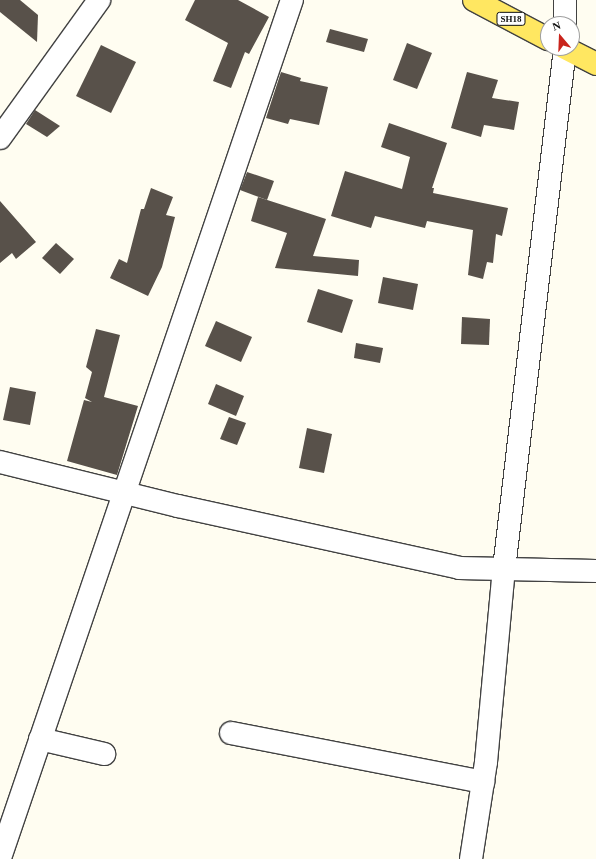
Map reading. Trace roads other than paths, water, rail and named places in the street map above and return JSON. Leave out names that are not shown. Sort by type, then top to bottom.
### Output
[{"type":"main road","name":"SH18","points":[[474,0],[540,35]]},
{"type":"main road","points":[[580,56],[596,64]]},
{"type":"street","points":[[0,138],[98,0]]},
{"type":"street","points":[[0,858],[292,0]]},
{"type":"street","points":[[565,0],[565,16]]},
{"type":"street","points":[[471,859],[483,782],[504,569],[564,56]]},
{"type":"street","points":[[0,462],[124,493],[459,568],[596,571]]},
{"type":"street","points":[[231,733],[483,782]]},
{"type":"street","points":[[40,738],[104,754]]}]
